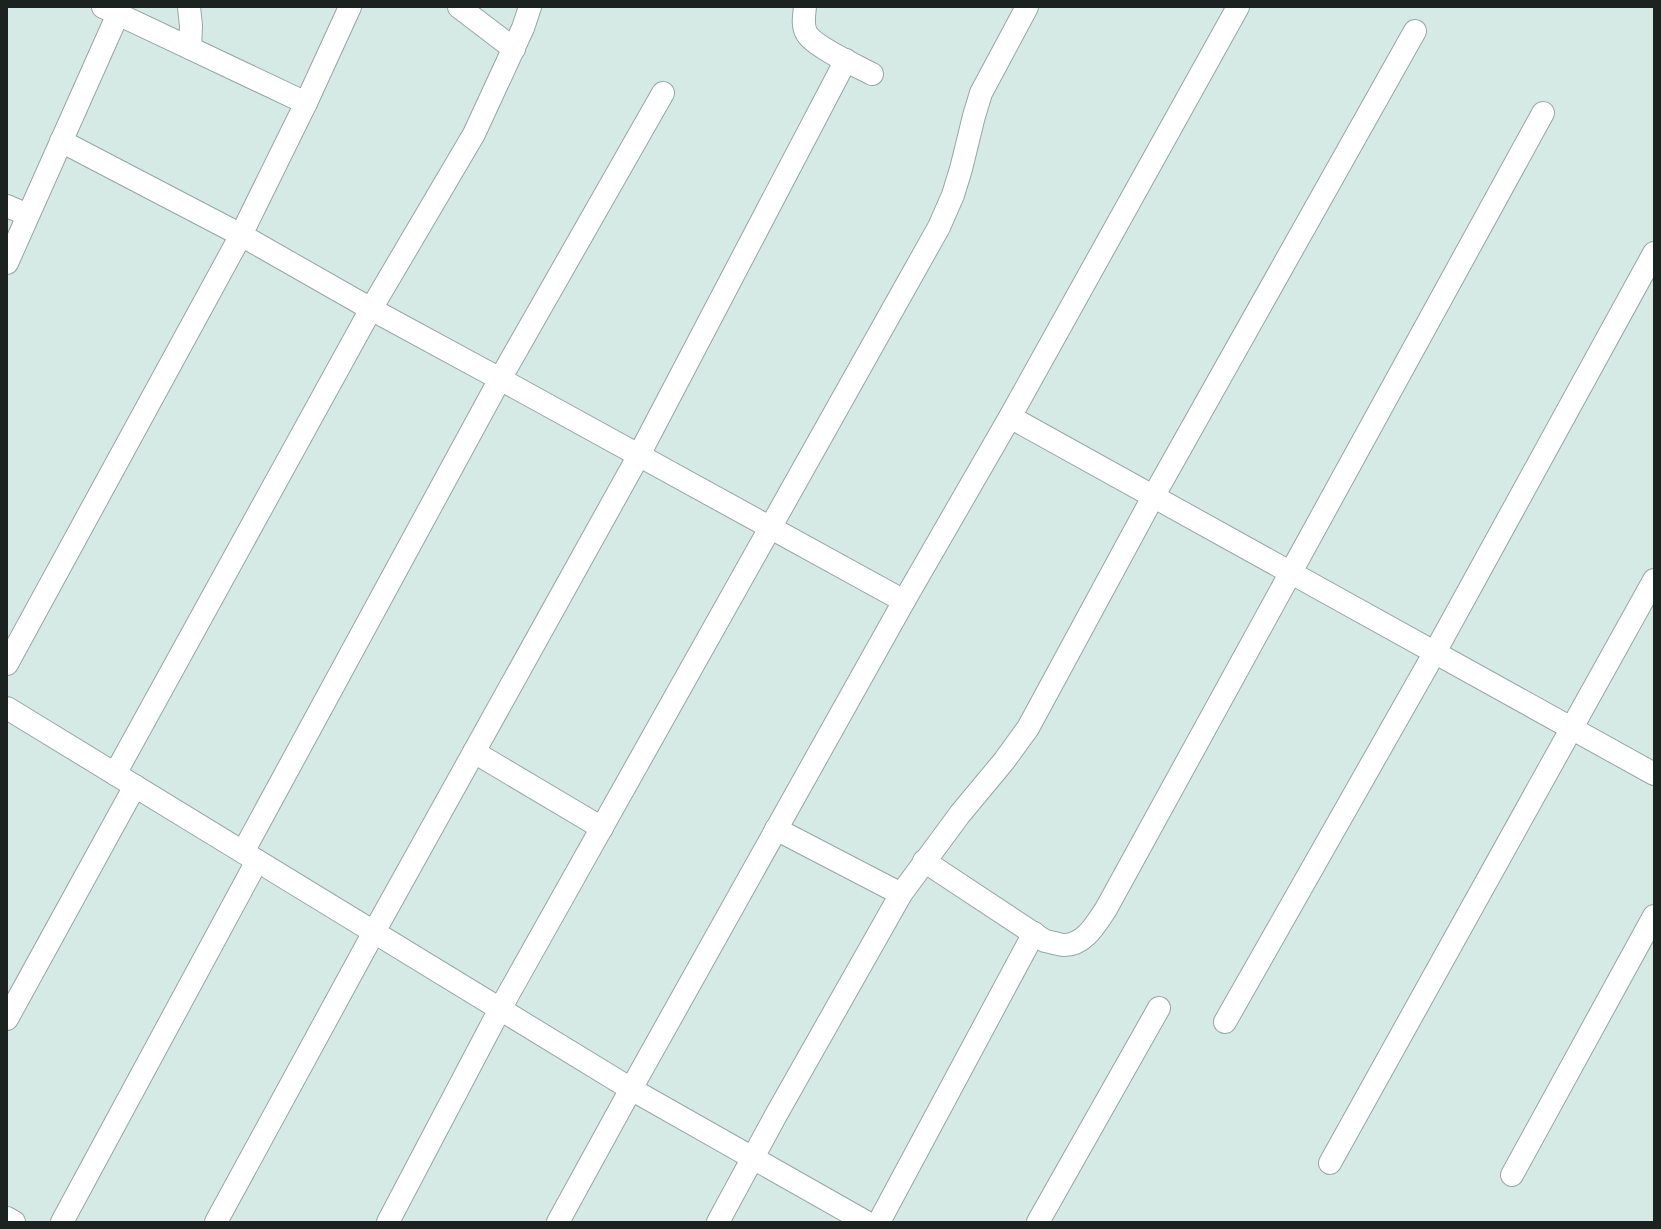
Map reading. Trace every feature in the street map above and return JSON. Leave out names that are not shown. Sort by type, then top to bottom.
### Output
[{"type":"street","points":[[189,7],[191,26],[190,48]]},
{"type":"street","points":[[7,664],[241,235],[306,103],[350,7]]},
{"type":"street","points":[[459,7],[514,49]]},
{"type":"street","points":[[115,774],[371,309],[474,134],[514,49],[530,7]]},
{"type":"street","points":[[805,7],[803,22],[806,34],[815,42],[872,74]]},
{"type":"street","points":[[388,1222],[500,1009],[939,227],[962,169],[974,116],[981,93],[1027,7]]},
{"type":"street","points":[[558,1222],[904,601],[1010,418],[1238,7]]},
{"type":"street","points":[[7,263],[62,141],[110,11],[306,103]]},
{"type":"street","points":[[718,1222],[901,894],[924,861],[960,814],[1004,762],[1028,728],[1153,497],[1415,31]]},
{"type":"street","points":[[216,1222],[374,932],[640,455],[846,60]]},
{"type":"street","points":[[62,1222],[250,856],[500,379],[663,93]]},
{"type":"street","points":[[924,861],[1045,941],[1064,945],[1081,941],[1094,927],[1106,909],[1543,113]]},
{"type":"street","points":[[62,141],[241,235],[371,309],[640,455],[904,601]]},
{"type":"street","points":[[7,206],[28,215]]},
{"type":"street","points":[[1225,1022],[1434,652],[1654,253]]},
{"type":"street","points":[[1010,418],[1654,774]]},
{"type":"street","points":[[1330,1163],[1654,580]]},
{"type":"street","points":[[7,708],[631,1090],[866,1222]]},
{"type":"street","points":[[474,752],[602,828]]},
{"type":"street","points":[[7,1020],[135,786]]},
{"type":"street","points":[[776,829],[901,894]]},
{"type":"street","points":[[1512,1175],[1654,916]]},
{"type":"street","points":[[879,1222],[1034,933]]},
{"type":"street","points":[[1038,1222],[1159,1008]]},
{"type":"street","points":[[7,1218],[14,1222]]}]
